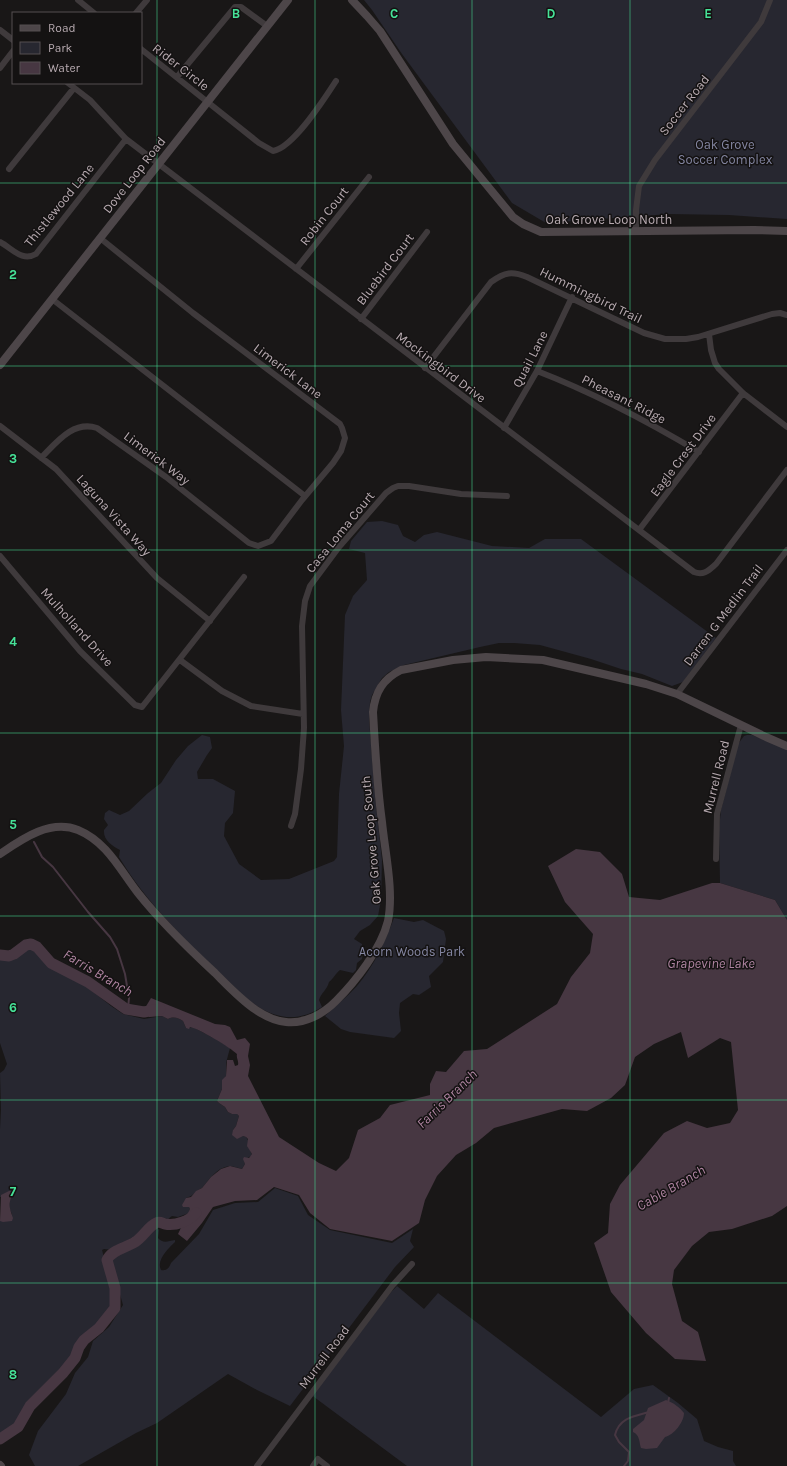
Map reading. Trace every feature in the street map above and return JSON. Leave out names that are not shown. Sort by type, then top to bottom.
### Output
[{"type":"street","points":[[78,0],[93,12]]},
{"type":"street","points":[[137,12],[147,0]]},
{"type":"street","name":"Dove Loop Road","points":[[0,365],[288,0]]},
{"type":"street","name":"Oak Grove Loop North","points":[[352,0],[380,31],[453,144],[513,217],[522,224],[541,232],[787,231]]},
{"type":"street","name":"Soccer Road","points":[[636,231],[638,193],[644,176],[762,22],[770,0]]},
{"type":"street","points":[[177,77],[235,8],[241,8],[267,26]]},
{"type":"street","points":[[0,30],[12,39]]},
{"type":"street","name":"Rider Circle","points":[[142,50],[260,143],[273,151],[283,147],[294,137],[336,81]]},
{"type":"street","points":[[0,68],[12,52]]},
{"type":"street","name":"Mockingbird Drive","points":[[69,84],[90,100],[126,139],[158,164],[694,572],[703,574],[716,564],[787,470]]},
{"type":"street","points":[[9,169],[74,88]]},
{"type":"street","name":"Thistlewood Lane","points":[[0,242],[23,257],[30,257],[36,254],[126,139]]},
{"type":"street","name":"Robin Court","points":[[296,269],[369,177]]},
{"type":"street","name":"Bluebird Court","points":[[361,319],[427,232]]},
{"type":"street","name":"Limerick Lane","points":[[100,238],[193,313],[340,424],[345,438],[341,451],[333,463],[305,496],[271,541],[258,546]]},
{"type":"street","name":"Hummingbird Trail","points":[[425,368],[491,282],[500,275],[512,273],[521,274],[654,337],[664,339],[686,339],[709,334],[772,314],[780,313],[787,315]]},
{"type":"street","name":"Quail Lane","points":[[504,428],[537,371],[572,297]]},
{"type":"street","points":[[52,299],[305,496]]},
{"type":"street","points":[[709,334],[711,350],[715,363],[719,369],[743,393],[787,427]]},
{"type":"street","name":"Pheasant Ridge","points":[[537,371],[573,385],[614,405],[699,452]]},
{"type":"street","name":"Eagle Crest Drive","points":[[640,530],[743,393]]},
{"type":"street","name":"Laguna Vista Way","points":[[0,426],[69,482],[157,578],[210,621]]},
{"type":"street","name":"Limerick Way","points":[[41,458],[62,436],[70,431],[86,426],[97,428],[166,477],[249,543],[258,546]]},
{"type":"street","name":"Casa Loma Court","points":[[290,826],[295,814],[301,769],[304,728],[303,612],[310,586],[339,547],[386,493],[393,488],[398,486],[409,486],[461,494],[507,496]]},
{"type":"street","name":"Darren G Medlin Trail","points":[[677,694],[787,550]]},
{"type":"street","name":"Mulholland Drive","points":[[0,556],[80,651],[135,705],[142,707],[180,660]]},
{"type":"street","points":[[244,577],[180,660],[222,691],[251,706],[303,714]]},
{"type":"street","name":"Oak Grove Loop South","points":[[0,854],[25,838],[47,829],[68,827],[87,834],[98,842],[111,855],[139,894],[170,929],[247,1004],[266,1016],[277,1020],[288,1023],[299,1022],[320,1014],[332,1005],[353,982],[372,955],[388,921],[390,906],[389,886],[381,813],[373,712],[376,695],[383,682],[401,670],[453,660],[486,658],[527,658],[550,662],[646,684],[677,694],[787,746]]},
{"type":"street","name":"Murrell Road","points":[[716,859],[717,814],[741,725]]},
{"type":"street","name":"Murrell Road","points":[[257,1466],[392,1286],[412,1264]]},
{"type":"street","points":[[313,1466],[318,1460],[327,1466]]},
{"type":"green space","name":"Oak Grove Soccer Complex","points":[[364,0],[787,0],[787,219],[729,215],[669,214],[546,223],[512,203]]},
{"type":"green space","points":[[382,521],[398,525],[403,536],[415,542],[424,535],[437,532],[492,546],[529,548],[545,539],[581,539],[716,638],[683,682],[672,686],[642,674],[540,645],[514,643],[499,643],[404,665],[389,672],[382,678],[372,695],[369,719],[382,860],[381,900],[378,916],[370,925],[360,931],[354,939],[362,944],[363,952],[362,959],[357,963],[356,970],[353,973],[340,970],[337,973],[329,982],[319,1000],[322,1007],[304,1015],[292,1017],[279,1016],[265,1011],[251,1002],[192,946],[153,904],[119,857],[120,850],[111,845],[105,837],[104,830],[108,825],[104,819],[105,813],[109,810],[120,815],[129,811],[161,783],[176,760],[188,746],[202,735],[210,737],[212,748],[197,772],[198,779],[213,779],[235,791],[233,813],[225,823],[224,836],[239,864],[261,880],[289,879],[334,861],[337,857],[339,794],[344,746],[341,710],[345,615],[353,596],[367,580],[365,553],[349,549],[351,541],[367,522]]},
{"type":"green space","points":[[752,735],[787,749],[787,920],[775,900],[720,883],[719,828],[721,810],[738,744],[744,736]]},
{"type":"green space","name":"Acorn Woods Park","points":[[394,918],[414,922],[423,920],[444,931],[446,939],[443,962],[429,976],[431,987],[419,995],[413,994],[400,1003],[399,1013],[401,1031],[394,1038],[350,1032],[341,1029],[325,1016],[357,986],[369,970],[387,936]]},
{"type":"green space","points":[[31,948],[35,950],[44,962],[87,987],[123,1014],[144,1019],[162,1016],[168,1019],[178,1018],[183,1021],[186,1028],[193,1027],[230,1048],[226,1063],[226,1076],[222,1083],[222,1089],[217,1101],[225,1107],[228,1112],[239,1116],[233,1130],[246,1137],[252,1154],[251,1156],[244,1160],[245,1164],[242,1169],[229,1166],[220,1169],[202,1188],[186,1198],[190,1209],[189,1213],[178,1217],[172,1216],[168,1219],[154,1218],[141,1232],[113,1250],[102,1250],[104,1265],[109,1277],[111,1290],[111,1302],[107,1314],[101,1322],[81,1341],[71,1359],[61,1371],[39,1390],[19,1421],[8,1431],[0,1435],[0,1221],[9,1221],[12,1214],[9,1208],[10,1198],[0,1197],[0,1073],[4,1070],[7,1064],[0,1043],[0,958],[12,958]]},
{"type":"green space","points":[[275,1188],[298,1196],[308,1215],[330,1230],[392,1243],[413,1229],[410,1241],[414,1247],[395,1267],[290,1406],[228,1374],[157,1423],[136,1433],[78,1466],[35,1466],[29,1455],[38,1431],[66,1394],[75,1373],[88,1357],[93,1341],[109,1327],[123,1305],[111,1260],[114,1257],[138,1246],[157,1227],[159,1230],[158,1238],[160,1240],[166,1242],[175,1240],[160,1262],[161,1270],[166,1270],[199,1234],[213,1210],[235,1203],[258,1202]]},
{"type":"green space","points":[[397,1286],[424,1309],[438,1293],[601,1417],[634,1389],[653,1385],[697,1419],[704,1441],[733,1451],[733,1461],[736,1466],[407,1466],[310,1394]]},
{"type":"water","name":"Grapevine Lake","points":[[576,849],[600,852],[622,874],[629,897],[660,900],[712,883],[720,883],[775,900],[787,920],[787,1206],[772,1216],[732,1229],[709,1232],[692,1246],[674,1270],[672,1284],[682,1321],[698,1332],[706,1361],[675,1359],[646,1333],[611,1292],[594,1243],[608,1233],[610,1204],[620,1185],[664,1133],[687,1121],[707,1128],[730,1123],[738,1110],[731,1042],[720,1038],[688,1058],[681,1032],[654,1044],[635,1057],[625,1085],[611,1098],[587,1111],[562,1109],[494,1128],[476,1143],[456,1155],[437,1176],[425,1200],[419,1223],[392,1241],[330,1229],[310,1213],[299,1195],[274,1187],[257,1200],[235,1201],[213,1207],[187,1241],[178,1234],[190,1209],[189,1207],[183,1207],[182,1205],[186,1198],[191,1197],[196,1191],[202,1188],[211,1177],[221,1169],[230,1166],[242,1169],[245,1164],[243,1159],[244,1157],[249,1158],[252,1154],[247,1146],[248,1139],[246,1137],[243,1136],[237,1139],[232,1135],[239,1116],[228,1112],[225,1107],[217,1101],[222,1089],[222,1080],[226,1076],[227,1060],[233,1060],[235,1066],[238,1065],[237,1054],[222,1043],[200,1031],[190,1027],[189,1029],[186,1028],[183,1021],[178,1018],[168,1019],[162,1016],[149,1017],[145,1008],[151,998],[215,1024],[230,1027],[237,1040],[245,1038],[250,1044],[248,1056],[250,1065],[248,1076],[279,1137],[319,1163],[336,1171],[349,1158],[358,1130],[380,1118],[390,1105],[430,1095],[430,1084],[436,1071],[446,1072],[464,1051],[487,1049],[557,1004],[571,977],[590,953],[593,934],[565,902],[548,866]]},
{"type":"water","points":[[9,1191],[13,1191],[10,1210],[13,1218],[12,1221],[3,1222],[0,1221],[1,1195]]},
{"type":"water","points":[[666,1400],[676,1405],[684,1413],[684,1417],[675,1431],[665,1437],[657,1448],[641,1448],[638,1437],[633,1432],[633,1429],[644,1420],[648,1408]]},
{"type":"waterway","points":[[34,842],[42,857],[53,867],[88,912],[110,937],[117,949],[125,974],[129,998],[128,1009]]},
{"type":"waterway","name":"Farris Branch","points":[[0,955],[9,956],[26,945],[31,944],[37,947],[51,963],[88,982],[126,1009],[144,1012],[160,1009]]},
{"type":"waterway","points":[[0,1439],[18,1427],[30,1406],[63,1373],[75,1358],[79,1347],[84,1340],[99,1328],[115,1308],[115,1288],[107,1260],[109,1257],[115,1251],[135,1242],[153,1224],[157,1222],[165,1224],[178,1224],[196,1213]]},
{"type":"waterway","name":"Cable Branch","points":[[668,1403],[669,1398]]},
{"type":"waterway","name":"Cable Branch","points":[[624,1466],[628,1461],[629,1452],[619,1442],[615,1435],[617,1429],[624,1421],[649,1412]]}]
